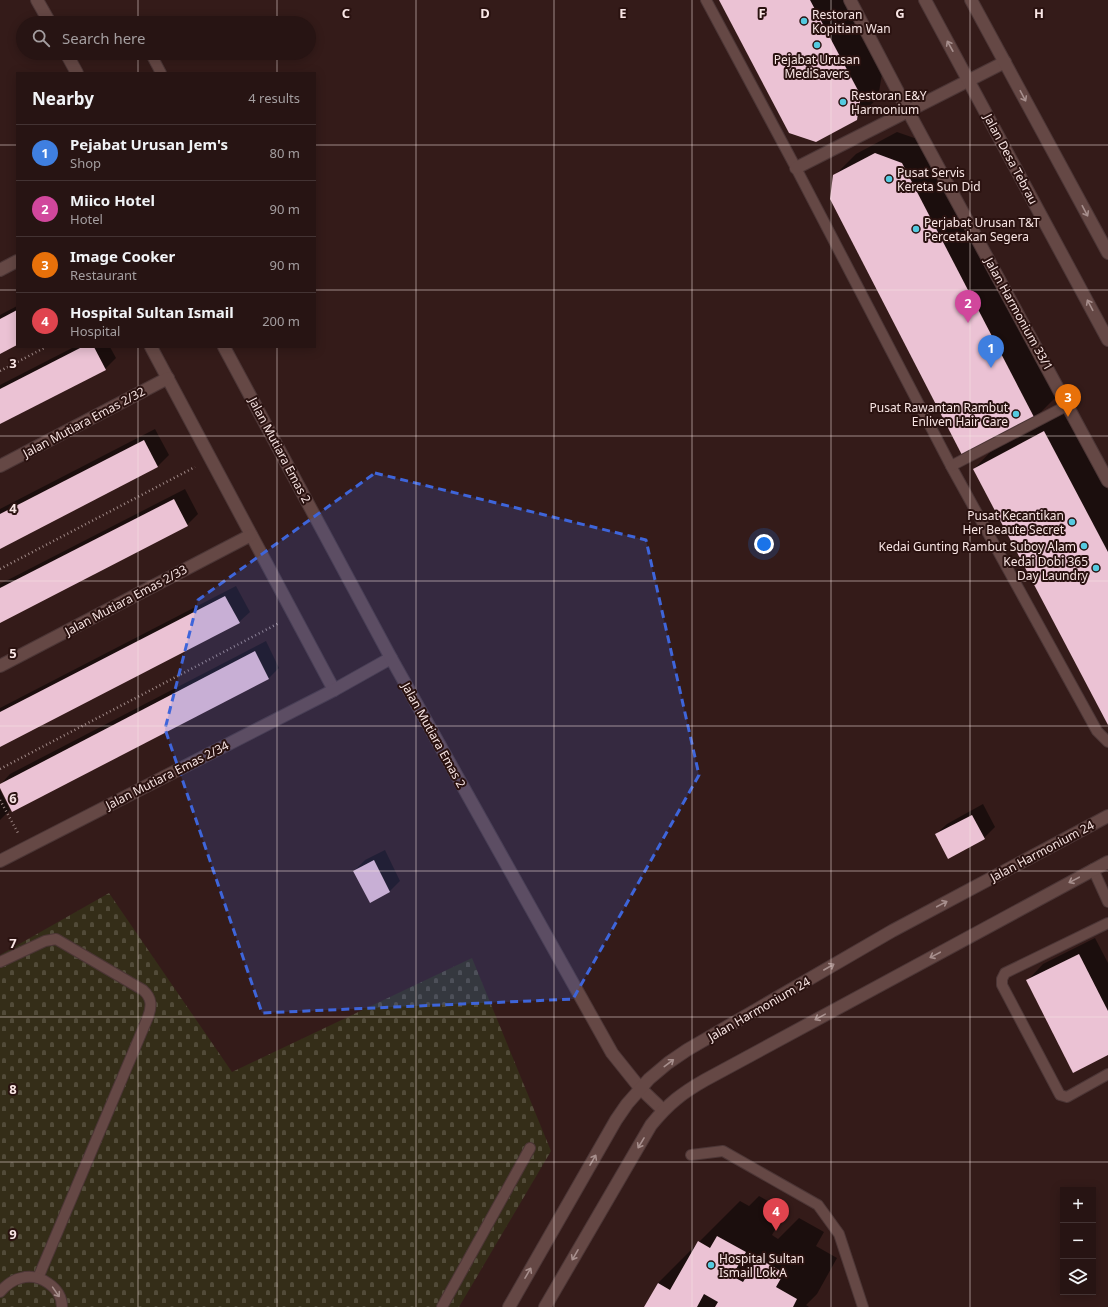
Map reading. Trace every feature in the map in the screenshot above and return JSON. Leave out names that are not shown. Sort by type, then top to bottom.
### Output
[{"type":"street","points":[[37,0],[46,16]]},
{"type":"street","name":"Jalan Harmonium 33/1","points":[[850,0],[908,111],[1108,481]]},
{"type":"street","name":"Jalan Desa Tebrau","points":[[925,0],[1108,340]]},
{"type":"street","points":[[971,0],[1108,253]]},
{"type":"street","points":[[70,60],[76,72]]},
{"type":"street","points":[[796,168],[1005,62]]},
{"type":"street","points":[[0,270],[16,262]]},
{"type":"street","points":[[153,348],[334,690]]},
{"type":"street","name":"Jalan Mutiara Emas 2","points":[[225,348],[391,658],[612,1053],[640,1088],[663,1110]]},
{"type":"street","name":"Jalan Mutiara Emas 2/32","points":[[0,466],[168,378]]},
{"type":"street","name":"Jalan Mutiara Emas 2/33","points":[[0,666],[251,535]]},
{"type":"street","name":"Jalan Mutiara Emas 2/34","points":[[0,861],[334,690],[391,658]]},
{"type":"street","name":"Jalan Harmonium 24","points":[[508,1307],[616,1120],[640,1088],[668,1063],[687,1050],[865,946],[1106,816]]},
{"type":"street","points":[[545,1307],[651,1125],[663,1110],[687,1090],[1108,862]]},
{"type":"lane","points":[[706,0],[796,168],[951,466],[1097,731],[1108,742]]},
{"type":"lane","points":[[154,60],[160,72]]},
{"type":"lane","points":[[951,466],[1068,405]]},
{"type":"lane","points":[[1093,870],[1108,902]]},
{"type":"lane","points":[[1108,923],[1005,973],[1002,978],[1002,985],[1060,1095],[1067,1097],[1108,1074]]},
{"type":"lane","points":[[0,962],[45,941],[56,939],[143,990],[147,994],[151,1006],[148,1017],[38,1278]]},
{"type":"lane","points":[[442,1307],[530,1148]]},
{"type":"lane","points":[[691,1155],[723,1151],[818,1206],[838,1234],[863,1307]]},
{"type":"lane","points":[[0,1292],[5,1286],[17,1279],[30,1277],[38,1278],[47,1282],[54,1288],[59,1295],[62,1307]]},
{"type":"path","points":[[0,371],[44,348]]},
{"type":"path","points":[[0,569],[211,459]]},
{"type":"path","points":[[0,769],[294,615]]},
{"type":"path","points":[[0,800],[26,848]]},
{"type":"highlighted area","points":[[375,473],[646,540],[699,775],[573,999],[262,1013],[165,729],[198,600]]},
{"type":"green space","points":[[109,893],[232,1072],[472,958],[551,1151],[459,1307],[0,1307],[0,955]]},
{"type":"building","points":[[719,0],[810,0],[861,96],[857,120],[816,142],[789,133]]},
{"type":"building","points":[[875,153],[902,163],[1035,419],[963,457],[830,199],[833,175]]},
{"type":"building","points":[[16,311],[16,346],[0,354],[0,319]]},
{"type":"building","points":[[80,348],[95,348],[106,370],[0,424],[0,389]]},
{"type":"building","points":[[1044,431],[1108,552],[1108,725],[973,469]]},
{"type":"building","points":[[144,440],[158,467],[0,549],[0,514]]},
{"type":"building","points":[[174,499],[188,526],[0,623],[0,588]]},
{"type":"building","points":[[225,596],[240,623],[0,747],[0,712]]},
{"type":"building","points":[[255,651],[269,679],[12,812],[0,788],[0,784]]},
{"type":"building","points":[[972,815],[985,839],[948,859],[935,834]]},
{"type":"building","points":[[374,860],[390,892],[370,903],[353,871]]},
{"type":"building","points":[[1079,954],[1108,1011],[1108,1055],[1073,1073],[1026,980]]},
{"type":"building","name":"Hospital Sultan Ismail Lok A","points":[[717,1236],[746,1252],[732,1276],[743,1282],[758,1258],[784,1273],[776,1287],[797,1299],[793,1307],[715,1307],[718,1302],[704,1294],[697,1307],[644,1307],[658,1283],[670,1290],[698,1241],[710,1248]]},
{"type":"place","name":"Restoran Kopitiam Wan","points":[[804,21]]},
{"type":"place","name":"Pejabat Urusan MediSavers","points":[[817,45]]},
{"type":"place","name":"Restoran E&Y Harmonium","points":[[843,102]]},
{"type":"place","name":"Pusat Servis Kereta Sun Did","points":[[889,179]]},
{"type":"place","name":"Perjabat Urusan T&T Percetakan Segera","points":[[916,229]]},
{"type":"place","name":"Miico Hotel","points":[[968,323]]},
{"type":"place","name":"Pejabat Urusan Jem's","points":[[991,368]]},
{"type":"place","name":"Pusat Rawantan Rambut Enliven Hair Care","points":[[1016,414]]},
{"type":"place","name":"Image Cooker","points":[[1068,417]]},
{"type":"place","name":"Pusat Kecantikan Her Beaute Secret","points":[[1072,522]]},
{"type":"place","name":"Kedai Gunting Rambut Suboy Alam","points":[[1084,546]]},
{"type":"place","name":"Kedai Dobi 365 Day Laundry","points":[[1096,568]]},
{"type":"place","name":"Hospital Sultan Ismail","points":[[776,1231]]},
{"type":"place","name":"Hospital Sultan Ismail Lok A","points":[[711,1265]]}]
